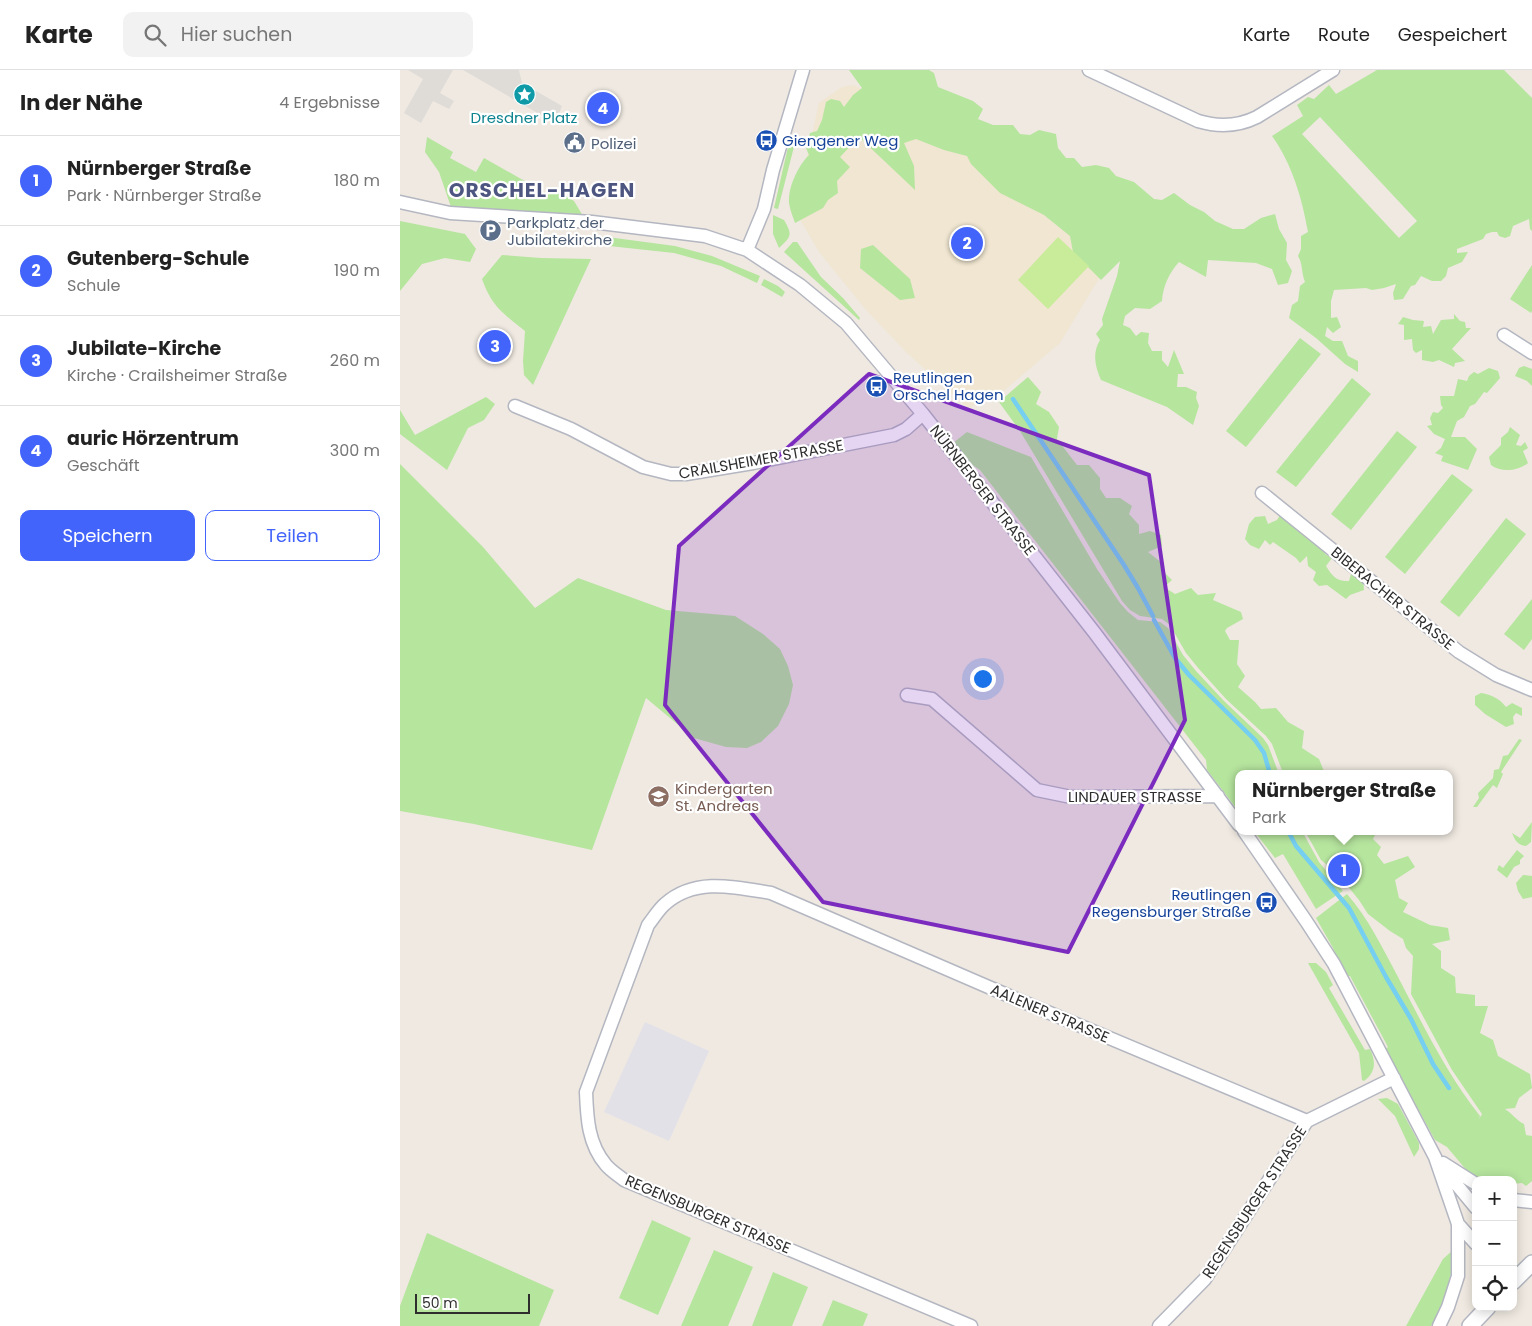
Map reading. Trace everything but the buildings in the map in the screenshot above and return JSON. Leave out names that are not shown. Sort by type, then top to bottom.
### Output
[{"type":"street","points":[[747,250],[764,209],[773,170],[803,70]]},
{"type":"street","points":[[1089,70],[1198,121],[1223,125],[1248,122],[1332,70]]},
{"type":"street","name":"NÜRNBERGER STRASSE","points":[[400,202],[450,213],[592,222],[705,236],[747,250],[800,285],[846,323],[923,414],[1057,584],[1235,819]]},
{"type":"street","points":[[1504,335],[1532,353]]},
{"type":"street","name":"CRAILSHEIMER STRASSE","points":[[515,406],[571,429],[643,467],[671,474],[686,474],[886,437],[900,433],[923,414]]},
{"type":"street","name":"BIBERACHER STRASSE","points":[[1262,493],[1459,652],[1496,674],[1532,690]]},
{"type":"street","name":"LINDAUER STRASSE","points":[[908,695],[932,699],[1037,790],[1071,798],[1218,796]]},
{"type":"street","points":[[1247,835],[1334,964],[1435,1157],[1458,1224],[1458,1276],[1439,1326]]},
{"type":"street","name":"AALENER STRASSE","points":[[700,886],[737,887],[771,893],[1016,999],[1307,1121]]},
{"type":"street","name":"REGENSBURGER STRASSE","points":[[700,886],[679,893],[664,905],[648,925],[586,1092],[587,1120],[591,1142],[606,1166],[624,1180],[971,1326]]},
{"type":"street","points":[[1307,1121],[1394,1078]]},
{"type":"street","name":"REGENSBURGER STRASSE","points":[[1159,1326],[1205,1279],[1307,1121]]},
{"type":"street","points":[[1435,1157],[1472,1181]]},
{"type":"street","points":[[1435,1157],[1472,1203]]},
{"type":"street","points":[[1517,1200],[1532,1202]]},
{"type":"street","points":[[1458,1224],[1472,1240]]},
{"type":"street","points":[[1517,1266],[1531,1264]]},
{"type":"street","points":[[1517,1278],[1531,1264]]},
{"type":"street","points":[[1470,1326],[1484,1311]]},
{"type":"highlighted area","points":[[869,374],[1149,475],[1185,720],[1068,952],[823,902],[665,705],[679,546]]},
{"type":"shaded area","name":"Dresdner Platz","points":[[408,70],[453,70],[440,93],[454,101],[449,109],[433,101],[421,123],[404,113],[423,79]]},
{"type":"shaded area","name":"Dresdner Platz","points":[[463,70],[519,70],[522,83],[562,106],[555,123]]},
{"type":"shaded area","points":[[854,85],[1126,234],[1060,343],[999,395],[968,408],[907,353],[866,310],[819,252],[795,211],[819,103],[842,87]]},
{"type":"shaded area","points":[[645,1022],[709,1051],[669,1141],[604,1112]]},
{"type":"green space","points":[[849,70],[929,70],[934,73],[938,87],[973,101],[983,109],[978,119],[993,125],[1013,125],[1020,134],[1030,135],[1039,130],[1056,134],[1058,148],[1066,158],[1074,158],[1082,167],[1096,165],[1109,168],[1116,176],[1134,182],[1154,199],[1162,200],[1174,193],[1215,221],[1233,229],[1244,229],[1261,218],[1275,214],[1279,229],[1287,243],[1286,260],[1292,271],[1288,283],[1278,285],[1272,269],[1256,263],[1208,260],[1206,277],[1179,262],[1167,280],[1162,301],[1150,309],[1135,308],[1125,316],[1123,325],[1130,328],[1136,336],[1141,332],[1149,333],[1148,343],[1152,351],[1162,351],[1162,360],[1168,367],[1174,350],[1184,374],[1178,374],[1177,387],[1186,387],[1197,392],[1196,398],[1199,406],[1193,425],[1167,407],[1101,380],[1095,360],[1100,340],[1096,334],[1103,325],[1102,319],[1117,276],[1120,261],[1101,280],[1073,252],[1070,236],[1044,215],[1000,193],[971,164],[967,156],[944,150],[916,139],[904,143],[914,166],[915,190],[859,137],[840,157],[850,167],[837,181],[838,193],[828,200],[823,208],[795,223],[789,203],[790,190],[798,171],[809,155],[806,148],[810,133],[817,131],[822,120],[826,102],[831,99],[840,101],[844,107],[853,95],[862,88]]},
{"type":"green space","points":[[1377,70],[1504,70],[1532,98],[1532,231],[1529,219],[1513,226],[1510,236],[1505,238],[1499,236],[1497,232],[1492,232],[1486,234],[1483,239],[1457,249],[1457,253],[1468,252],[1462,262],[1448,268],[1446,276],[1441,281],[1432,281],[1421,276],[1415,285],[1411,286],[1403,299],[1394,300],[1393,293],[1396,284],[1372,290],[1366,288],[1334,290],[1331,301],[1331,318],[1337,317],[1341,327],[1333,333],[1327,327],[1325,336],[1333,341],[1342,341],[1348,356],[1358,361],[1358,372],[1345,364],[1316,338],[1289,318],[1292,305],[1298,301],[1300,286],[1305,282],[1298,256],[1301,249],[1301,236],[1308,232],[1303,207],[1291,170],[1272,136],[1303,116],[1297,105],[1308,97],[1314,99],[1329,85],[1336,94]],"holes":[[[1320,117],[1417,221],[1399,238],[1302,134]]]},
{"type":"green space","points":[[427,137],[453,152],[450,158],[476,172],[484,158],[546,193],[550,187],[574,201],[586,221],[452,210],[439,172],[425,152]]},
{"type":"green space","points":[[795,143],[778,209],[774,208],[788,147]]},
{"type":"green space","points":[[773,215],[784,220],[790,233],[786,241],[779,248],[773,234]]},
{"type":"green space","points":[[400,221],[465,234],[476,249],[470,262],[445,258],[422,264],[400,291]]},
{"type":"green space","points":[[600,236],[675,246],[712,256],[760,276],[757,283],[721,266],[674,253],[600,245]]},
{"type":"green space","points":[[1058,237],[1089,266],[1048,309],[1018,280]]},
{"type":"green space","points":[[793,242],[797,242],[821,277],[843,298],[860,318],[859,320],[784,252]]},
{"type":"green space","points":[[873,245],[910,279],[915,298],[900,300],[860,268],[861,249]]},
{"type":"green space","points":[[502,255],[591,259],[533,385],[524,375],[525,331],[494,303],[482,279]]},
{"type":"green space","points":[[1532,265],[1532,311],[1531,313],[1510,299]]},
{"type":"green space","points":[[764,279],[785,292],[782,297],[761,285]]},
{"type":"green space","points":[[1454,314],[1460,321],[1465,322],[1466,328],[1471,328],[1452,349],[1465,361],[1455,363],[1454,367],[1439,360],[1433,362],[1422,360],[1422,350],[1416,353],[1413,350],[1412,339],[1404,340],[1404,325],[1398,324],[1403,317],[1424,321],[1423,327],[1431,326],[1433,334],[1441,320],[1454,319]]},
{"type":"green space","points":[[1300,338],[1321,354],[1246,447],[1226,431]]},
{"type":"green space","points":[[1524,366],[1532,369],[1532,386],[1527,381],[1515,376],[1519,368]]},
{"type":"green space","points":[[1489,368],[1498,371],[1500,378],[1487,393],[1484,392],[1475,404],[1470,406],[1464,417],[1457,421],[1451,437],[1465,437],[1477,449],[1468,470],[1441,461],[1443,456],[1435,453],[1441,448],[1445,439],[1434,434],[1427,426],[1432,425],[1430,418],[1433,412],[1438,413],[1443,408],[1440,396],[1454,396],[1458,379],[1467,381],[1474,372],[1478,374]]},
{"type":"green space","points":[[1028,377],[1041,392],[1036,404],[1049,412],[1059,427],[1057,439],[1077,465],[1089,465],[1100,478],[1100,489],[1106,498],[1120,498],[1132,506],[1129,514],[1139,525],[1139,534],[1150,531],[1161,535],[1162,546],[1148,552],[1162,563],[1163,571],[1172,580],[1164,587],[1175,594],[1191,588],[1198,595],[1216,593],[1213,600],[1241,612],[1243,619],[1225,631],[1230,640],[1239,640],[1237,664],[1245,676],[1238,687],[1261,709],[1276,708],[1288,722],[1304,731],[1302,748],[1319,759],[1323,770],[1282,770],[1272,744],[1266,736],[1226,699],[1199,669],[1186,653],[1170,625],[1162,619],[1140,616],[1130,610],[1122,601],[1020,431],[999,402]]},
{"type":"green space","points":[[1352,378],[1371,394],[1296,487],[1276,472]]},
{"type":"green space","points":[[486,397],[495,404],[484,420],[468,428],[447,470],[400,434],[400,410],[415,435]]},
{"type":"green space","points":[[1510,427],[1520,435],[1516,445],[1521,446],[1525,442],[1528,448],[1523,451],[1528,463],[1520,468],[1510,470],[1495,468],[1491,465],[1489,457],[1501,445],[1501,438],[1508,432]]},
{"type":"green space","points":[[1397,431],[1417,447],[1351,530],[1331,514]]},
{"type":"green space","points":[[967,432],[1031,457],[1097,569],[1120,603],[1138,620],[1160,622],[1168,628],[1183,655],[1196,671],[1263,738],[1268,745],[1277,770],[1235,770],[1235,807],[1207,770],[1206,760],[980,470],[968,462],[953,443]]},
{"type":"green space","points":[[400,464],[483,547],[535,608],[578,578],[666,610],[735,616],[763,634],[780,649],[788,666],[793,685],[789,704],[778,726],[761,742],[747,748],[726,747],[694,738],[646,698],[592,850],[474,824],[400,811]]},
{"type":"green space","points":[[1452,474],[1473,490],[1405,574],[1385,557]]},
{"type":"green space","points":[[1280,515],[1324,542],[1325,554],[1332,558],[1326,566],[1333,575],[1345,581],[1349,581],[1351,574],[1363,578],[1364,590],[1350,595],[1346,599],[1327,585],[1319,586],[1313,580],[1316,572],[1308,566],[1307,556],[1300,563],[1273,542],[1270,545],[1265,540],[1259,549],[1250,545],[1245,539],[1249,524],[1255,517],[1265,516],[1268,524],[1277,520]]},
{"type":"green space","points":[[1506,518],[1526,534],[1459,617],[1440,602]]},
{"type":"green space","points":[[1532,599],[1532,639],[1524,650],[1504,634]]},
{"type":"green space","points":[[1481,693],[1495,697],[1506,707],[1512,703],[1522,708],[1522,716],[1516,713],[1513,717],[1514,724],[1506,727],[1485,714],[1475,705],[1475,696]]},
{"type":"green space","points":[[1519,739],[1522,740],[1501,772],[1503,774],[1497,788],[1493,785],[1477,807],[1473,807],[1479,798],[1478,793],[1493,778],[1494,770],[1499,769],[1503,756],[1508,755]]},
{"type":"green space","points":[[1532,822],[1531,842],[1526,846],[1520,845],[1512,833],[1520,838]]},
{"type":"green space","points":[[1257,835],[1304,835],[1319,862],[1343,891],[1316,909],[1283,854],[1275,858]]},
{"type":"green space","points":[[1307,835],[1375,835],[1373,839],[1381,847],[1377,855],[1384,864],[1408,856],[1415,867],[1395,880],[1399,898],[1408,903],[1403,912],[1430,925],[1448,928],[1450,940],[1432,944],[1441,951],[1441,968],[1455,977],[1456,993],[1475,995],[1475,1006],[1488,1006],[1480,1033],[1493,1040],[1498,1056],[1530,1074],[1532,1088],[1519,1098],[1515,1108],[1505,1109],[1524,1124],[1526,1135],[1532,1136],[1532,1181],[1526,1186],[1522,1183],[1517,1184],[1517,1176],[1475,1176],[1468,1172],[1447,1147],[1435,1140],[1385,1049],[1388,1047],[1350,976],[1346,977],[1338,964],[1333,948],[1316,918],[1347,894],[1362,913],[1374,933],[1456,1083],[1480,1116],[1479,1119],[1482,1114],[1452,1070],[1411,994],[1413,956],[1406,948],[1403,939],[1368,914],[1337,873],[1321,860]]},
{"type":"green space","points":[[1517,850],[1524,856],[1520,860],[1520,864],[1514,867],[1507,878],[1497,870],[1499,865],[1503,868]]},
{"type":"green space","points":[[1523,875],[1532,876],[1532,897],[1523,899],[1516,883]]},
{"type":"green space","points":[[1308,963],[1316,963],[1326,972],[1333,985],[1329,988],[1365,1050],[1370,1049],[1374,1066],[1371,1074],[1364,1081],[1362,1080],[1359,1053]]},
{"type":"green space","points":[[1387,1098],[1398,1104],[1419,1143],[1419,1149],[1414,1157],[1395,1116],[1378,1099]]},
{"type":"green space","points":[[652,1220],[691,1238],[658,1315],[619,1298]]},
{"type":"green space","points":[[427,1233],[554,1290],[539,1326],[400,1326],[400,1306]]},
{"type":"green space","points":[[714,1250],[753,1267],[728,1326],[681,1326]]},
{"type":"green space","points":[[1453,1250],[1450,1278],[1434,1322],[1431,1326],[1406,1326],[1443,1259]]},
{"type":"green space","points":[[773,1272],[808,1287],[792,1326],[752,1326]]},
{"type":"green space","points":[[833,1300],[868,1314],[863,1326],[822,1326]]},
{"type":"waterway","points":[[1013,399],[1124,565],[1153,616]]},
{"type":"waterway","points":[[1154,620],[1175,658],[1189,675],[1255,740],[1264,753],[1269,770]]},
{"type":"waterway","points":[[1290,835],[1296,846],[1349,908],[1411,1019],[1433,1064],[1449,1088]]},
{"type":"place","name":"Dresdner Platz","points":[[524,94]]},
{"type":"place","name":"auric Hörzentrum","points":[[603,108]]},
{"type":"place","name":"Giengener Weg","points":[[766,140]]},
{"type":"place","name":"Polizei","points":[[575,143]]},
{"type":"place","name":"Parkplatz der Jubilatekirche","points":[[491,231]]},
{"type":"place","name":"Gutenberg-Schule","points":[[967,243]]},
{"type":"place","name":"Jubilate-Kirche","points":[[495,346]]},
{"type":"place","name":"Reutlingen Orschel Hagen","points":[[877,386]]},
{"type":"place","name":"Kindergarten St. Andreas","points":[[659,797]]},
{"type":"place","name":"Nürnberger Straße","points":[[1344,870]]},
{"type":"place","name":"Reutlingen Regensburger Straße","points":[[1267,903]]},
{"type":"district","name":"ORSCHEL-HAGEN","points":[[542,190]]}]
